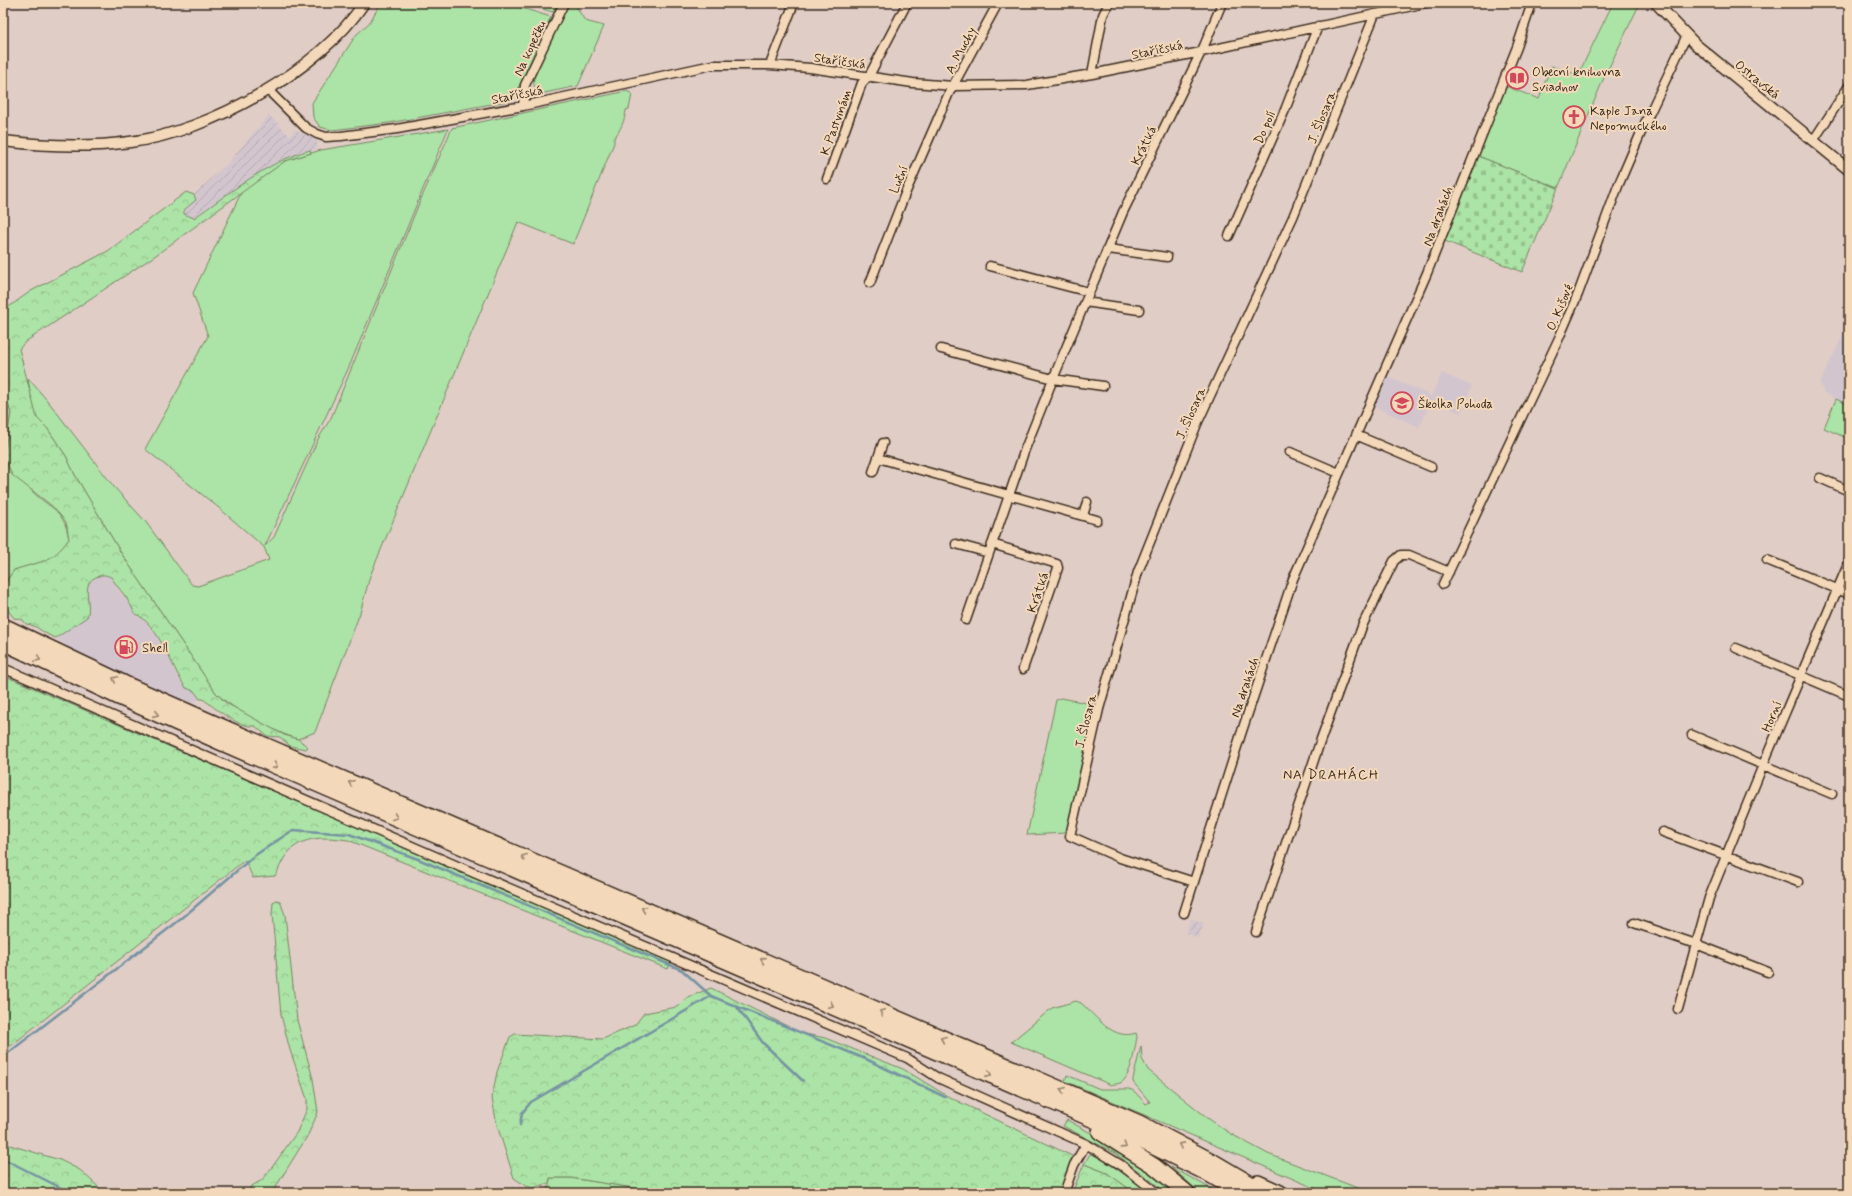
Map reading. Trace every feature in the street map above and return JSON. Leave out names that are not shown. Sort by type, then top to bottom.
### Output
[{"type":"highway","points":[[3,626],[125,684],[227,729],[1139,1123],[1215,1163],[1266,1193]]},
{"type":"highway","points":[[3,642],[118,697],[213,739],[1136,1138],[1209,1174],[1240,1193]]},
{"type":"highway","points":[[1016,1087],[1122,1144],[1154,1166],[1187,1193]]},
{"type":"highway","points":[[1215,1163],[1280,1193]]},
{"type":"street","points":[[3,141],[71,145],[131,142],[195,125],[268,90],[320,53],[354,20],[364,3]]},
{"type":"street","name":"Na kopečku","points":[[522,106],[525,86],[564,3]]},
{"type":"street","points":[[770,65],[794,3]]},
{"type":"street","name":"K Pastvinám","points":[[826,179],[862,83],[869,76],[906,3]]},
{"type":"street","name":"A. Muchy","points":[[954,86],[998,3]]},
{"type":"street","name":"Krátká","points":[[966,620],[1009,495],[1053,379],[1123,212],[1201,52],[1222,3]]},
{"type":"street","name":"Staříčská","points":[[268,90],[306,128],[326,137],[397,129],[522,106],[712,65],[770,65],[810,68],[913,83],[954,86],[1027,84],[1092,74],[1201,52],[1426,3]]},
{"type":"street","name":"Na drahách","points":[[1184,913],[1293,578],[1427,273],[1517,47],[1532,3]]},
{"type":"street","points":[[1649,3],[1658,6]]},
{"type":"street","points":[[1092,74],[1103,15],[1107,4]]},
{"type":"street","name":"Ostravská","points":[[1658,6],[1686,35],[1849,170]]},
{"type":"street","name":"J. Šlosara","points":[[1194,882],[1120,858],[1070,836],[1099,709],[1138,572],[1197,424],[1293,217],[1375,14]]},
{"type":"street","name":"Do polí","points":[[1230,236],[1318,26]]},
{"type":"street","name":"O. Kišové","points":[[1443,584],[1559,338],[1578,294],[1618,186],[1686,35]]},
{"type":"street","name":"Luční","points":[[870,283],[905,194],[949,93],[954,86]]},
{"type":"street","points":[[1813,141],[1849,86]]},
{"type":"street","points":[[1108,249],[1167,257]]},
{"type":"street","points":[[990,266],[1090,292]]},
{"type":"street","points":[[1085,302],[1140,310]]},
{"type":"street","points":[[940,349],[1053,379],[1103,386]]},
{"type":"street","points":[[1356,435],[1431,467]]},
{"type":"street","points":[[873,472],[883,443]]},
{"type":"street","points":[[1290,452],[1339,473]]},
{"type":"street","points":[[878,458],[1097,520]]},
{"type":"street","points":[[1820,478],[1849,491]]},
{"type":"street","points":[[1083,516],[1087,502]]},
{"type":"street","points":[[956,544],[989,553]]},
{"type":"street","name":"Krátká","points":[[992,544],[1057,564],[1058,568],[1023,669]]},
{"type":"street","points":[[1256,932],[1321,739],[1363,624],[1394,560],[1402,555],[1409,554],[1449,572]]},
{"type":"street","points":[[1767,560],[1849,594]]},
{"type":"street","name":"Horní","points":[[1678,1009],[1709,898],[1763,765],[1849,562]]},
{"type":"street","points":[[1736,648],[1849,696]]},
{"type":"street","points":[[3,668],[460,867],[907,1058],[938,1078],[1086,1144],[1121,1165],[1157,1193]]},
{"type":"street","points":[[1692,735],[1832,794]]},
{"type":"street","points":[[1663,832],[1798,882]]},
{"type":"street","points":[[1634,923],[1696,944],[1768,972]]},
{"type":"street","points":[[1064,1193],[1074,1166],[1086,1144]]},
{"type":"shaded area","points":[[269,115],[290,136],[295,130],[317,140],[317,149],[297,153],[277,163],[193,218],[184,214],[184,210],[196,200],[194,195],[228,163]]},
{"type":"shaded area","points":[[1849,322],[1849,405],[1824,393],[1820,383]]},
{"type":"shaded area","name":"Školka Pohoda","points":[[1442,373],[1472,386],[1460,413],[1432,400],[1419,427],[1373,406],[1386,376],[1431,396]]},
{"type":"shaded area","points":[[103,575],[111,577],[120,593],[131,604],[134,613],[144,620],[157,636],[180,680],[186,688],[194,691],[200,699],[190,704],[72,650],[56,638],[87,617],[90,610],[86,595],[88,584],[94,577]]},
{"type":"shaded area","points":[[1191,919],[1204,924],[1198,938],[1186,933]]},
{"type":"green space","points":[[381,3],[506,3],[551,17],[543,34],[541,34],[536,44],[538,45],[513,100],[389,123],[332,130],[320,127],[313,117],[312,103],[356,35],[369,23]]},
{"type":"green space","points":[[522,3],[558,3],[553,12]]},
{"type":"green space","points":[[568,3],[574,3],[585,21],[604,26],[578,86],[540,94],[534,87],[534,77]]},
{"type":"green space","points":[[1613,3],[1634,3],[1639,5],[1603,80],[1558,188],[1478,156],[1505,86],[1539,99],[1551,66],[1578,75]]},
{"type":"green space","points":[[627,91],[632,94],[629,109],[626,110],[622,125],[614,138],[614,143],[573,244],[518,222],[370,576],[360,613],[315,732],[298,739],[278,732],[243,713],[216,693],[121,553],[75,475],[66,456],[47,428],[37,418],[32,405],[28,378],[51,405],[114,487],[145,521],[192,585],[198,586],[269,560],[264,547],[219,508],[145,449],[208,336],[193,293],[242,191],[285,161],[321,150],[448,129],[349,367],[265,546],[274,537],[318,439],[331,418],[418,206],[452,128]]},
{"type":"green space","points":[[310,150],[311,153],[285,161],[156,255],[25,342],[19,349],[37,418],[47,428],[66,456],[75,475],[121,553],[216,693],[226,703],[284,735],[298,739],[308,747],[306,749],[290,746],[280,737],[267,736],[255,726],[249,726],[235,721],[203,699],[200,699],[194,691],[186,688],[151,626],[134,613],[133,609],[111,577],[102,575],[93,579],[89,583],[87,594],[87,617],[56,638],[34,626],[26,624],[23,620],[14,618],[3,604],[3,586],[14,570],[38,563],[51,557],[63,547],[69,539],[66,522],[52,506],[12,475],[4,456],[11,413],[3,389],[3,311],[31,291],[108,251],[186,192],[194,195],[196,200],[184,210],[184,214],[194,218],[263,170],[294,155]]},
{"type":"green space","points":[[1478,156],[1558,188],[1522,272],[1445,241]]},
{"type":"green space","points":[[3,389],[11,413],[4,457],[31,490],[60,515],[69,539],[59,553],[45,561],[14,570],[3,586]]},
{"type":"green space","points":[[1836,399],[1849,405],[1849,439],[1824,428]]},
{"type":"green space","points":[[3,675],[671,962],[668,969],[348,840],[323,838],[307,840],[293,848],[285,856],[275,876],[253,878],[245,860],[3,1052]]},
{"type":"green space","points":[[1061,698],[1093,704],[1097,709],[1067,833],[1027,835],[1056,700]]},
{"type":"green space","points":[[276,900],[280,901],[285,915],[297,1020],[313,1079],[318,1112],[308,1135],[272,1193],[249,1193],[250,1187],[262,1180],[297,1132],[307,1109],[307,1099],[290,1050],[281,1015],[272,914],[273,903]]},
{"type":"green space","points":[[711,988],[801,1033],[825,1038],[903,1069],[949,1097],[1072,1156],[1060,1193],[665,1193],[571,1178],[550,1178],[549,1183],[533,1188],[526,1186],[514,1178],[497,1125],[492,1098],[497,1072],[510,1037],[515,1034],[603,1039],[635,1025],[644,1013],[677,1007],[686,998]]},
{"type":"green space","points":[[1076,1001],[1081,1003],[1099,1021],[1113,1031],[1128,1035],[1136,1033],[1137,1037],[1134,1055],[1130,1069],[1127,1076],[1120,1083],[1111,1085],[1011,1042],[1052,1008]]},
{"type":"green space","points":[[1141,1046],[1142,1059],[1148,1070],[1209,1119],[1231,1134],[1268,1154],[1371,1193],[1326,1193],[1065,1081],[1067,1075],[1100,1089],[1129,1089],[1134,1091],[1146,1104],[1150,1102],[1133,1082]]},
{"type":"green space","points":[[1067,1120],[1120,1149],[1178,1193],[1167,1193],[1115,1153],[1063,1126]]},
{"type":"green space","points":[[3,1143],[60,1160],[80,1170],[105,1193],[3,1193]]},
{"type":"green space","points":[[1090,1154],[1100,1157],[1150,1193],[1135,1193],[1107,1173],[1084,1164]]},
{"type":"green space","points":[[1084,1164],[1107,1173],[1135,1193],[1072,1193]]},
{"type":"green space","points":[[1171,1167],[1219,1193],[1200,1193]]},
{"type":"green space","points":[[550,1178],[571,1178],[665,1193],[548,1193]]},
{"type":"waterway","points":[[3,1057],[181,919],[254,856],[293,830],[349,834],[418,859],[682,970],[711,996],[868,1060],[945,1097]]},
{"type":"waterway","points":[[520,1125],[522,1113],[531,1102],[711,996]]},
{"type":"waterway","points":[[737,1007],[763,1043],[803,1081]]},
{"type":"waterway","points":[[3,1160],[10,1162],[71,1193]]},
{"type":"place","name":"Obecní knihovna Sviadnov","points":[[1517,78]]},
{"type":"place","name":"Kaple Jana Nepomuckého","points":[[1574,117]]},
{"type":"place","name":"Školka Pohoda","points":[[1402,403]]},
{"type":"place","name":"Shell","points":[[126,647]]},
{"type":"district","name":"NA DRAHÁCH","points":[[1331,774]]}]
